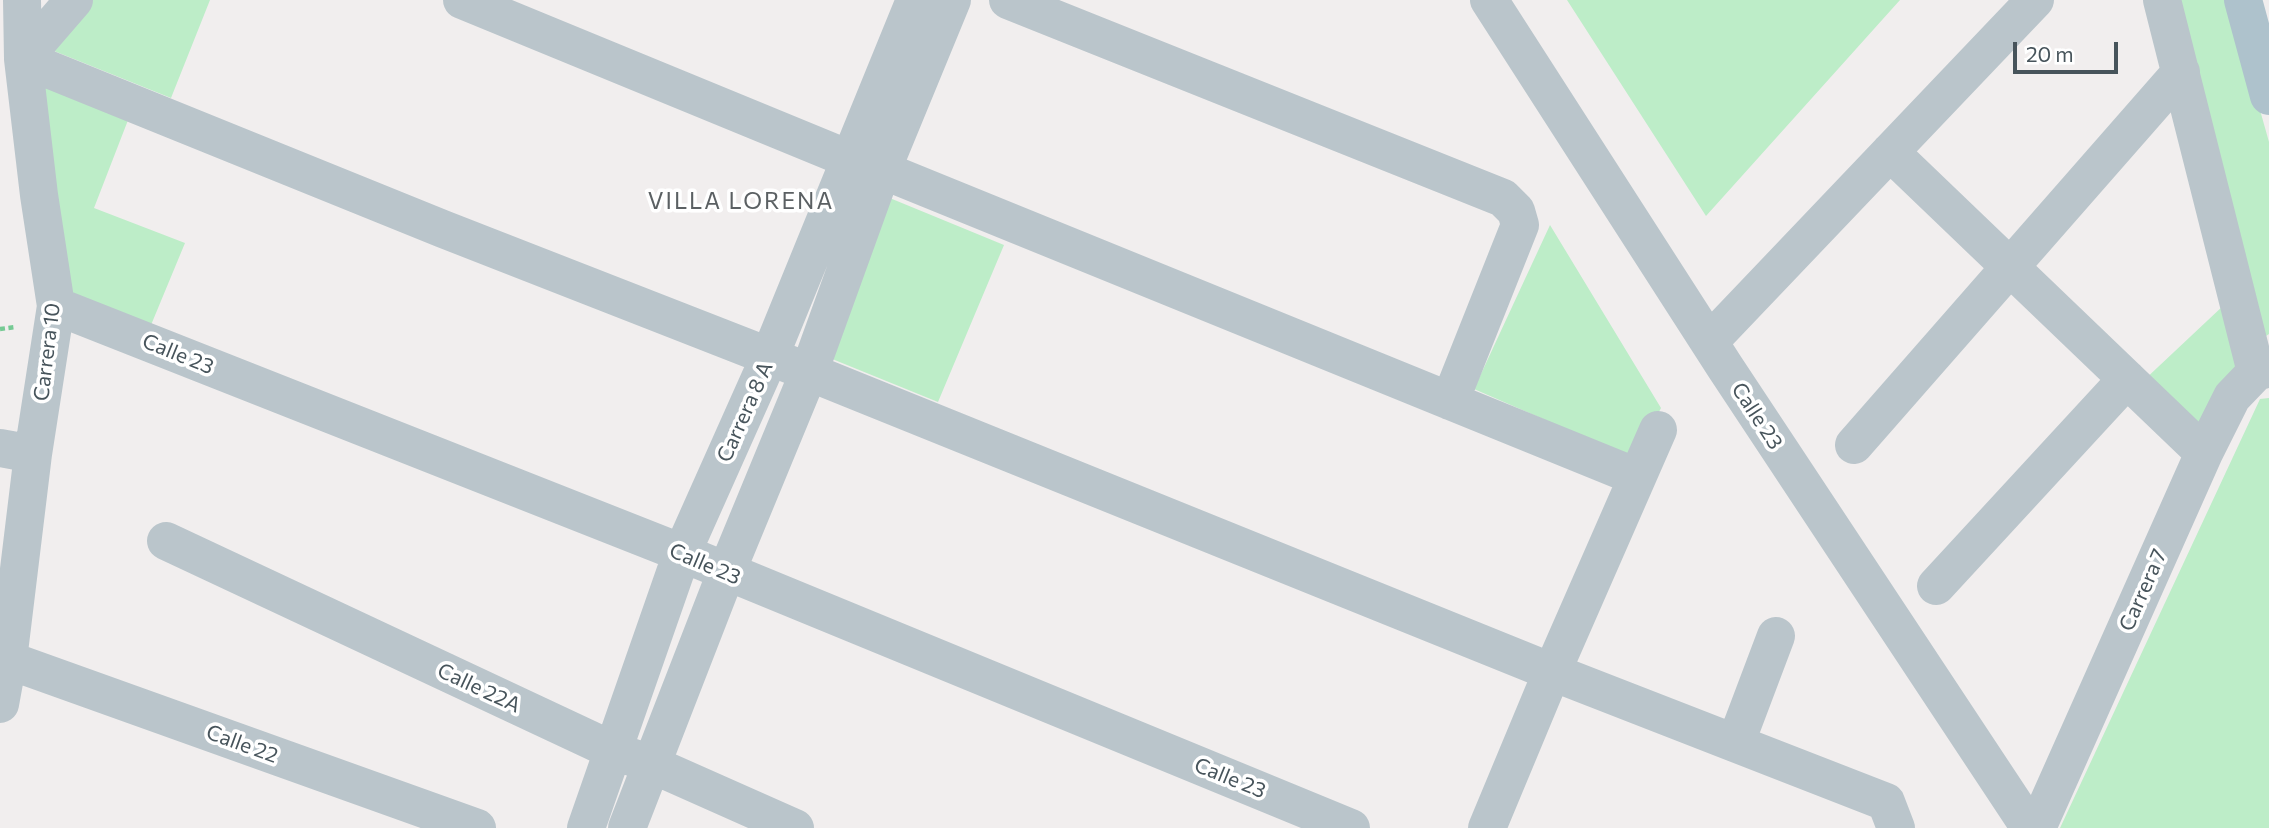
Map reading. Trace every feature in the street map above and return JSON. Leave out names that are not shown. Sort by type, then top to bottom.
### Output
[{"type":"main road","points":[[2243,0],[2269,96]]},
{"type":"street","name":"Carrera 10","points":[[0,704],[8,660],[17,451],[56,306],[39,195],[23,59],[22,0]]},
{"type":"street","points":[[74,0],[23,59],[1552,672],[1886,802],[1896,828]]},
{"type":"street","points":[[462,0],[1637,477]]},
{"type":"street","name":"Carrera 8 A","points":[[627,828],[726,573],[809,372],[866,164],[915,0]]},
{"type":"street","name":"Carrera 8 A","points":[[586,828],[682,553],[769,358],[952,0]]},
{"type":"street","points":[[1008,0],[1503,198],[1516,211],[1520,225],[1450,401]]},
{"type":"street","name":"Calle 23","points":[[1489,0],[1709,342],[2030,828]]},
{"type":"street","points":[[1709,342],[2035,0]]},
{"type":"street","points":[[2162,0],[2262,370]]},
{"type":"street","points":[[1854,444],[2181,72]]},
{"type":"street","points":[[1889,152],[2204,453]]},
{"type":"street","name":"Calle 23","points":[[56,306],[682,553],[1351,828]]},
{"type":"street","name":"Carrera 7","points":[[2037,828],[2204,453],[2232,397],[2262,370]]},
{"type":"street","points":[[1936,586],[2127,379]]},
{"type":"street","points":[[1487,828],[1658,430]]},
{"type":"street","name":"Calle 22A","points":[[166,541],[612,750],[653,765],[795,828]]},
{"type":"street","points":[[1736,743],[1776,636]]},
{"type":"street","name":"Calle 22","points":[[8,660],[477,828]]},
{"type":"green space","points":[[92,0],[210,0],[171,98],[54,51]]},
{"type":"green space","points":[[1567,0],[1900,0],[1706,216]]},
{"type":"green space","points":[[2180,0],[2229,0],[2269,142],[2269,334],[2263,338]]},
{"type":"green space","points":[[36,79],[130,115],[94,208],[185,243],[151,325],[68,294]]},
{"type":"green space","points":[[880,194],[1004,245],[938,402],[815,352]]},
{"type":"green space","points":[[1550,225],[1661,408],[1635,459],[1474,389]]},
{"type":"green space","points":[[2224,305],[2241,367],[2200,440],[2141,383]]},
{"type":"green space","points":[[2269,398],[2269,828],[2060,828],[2260,399]]},
{"type":"district","name":"VILLA LORENA","points":[[741,201]]}]
